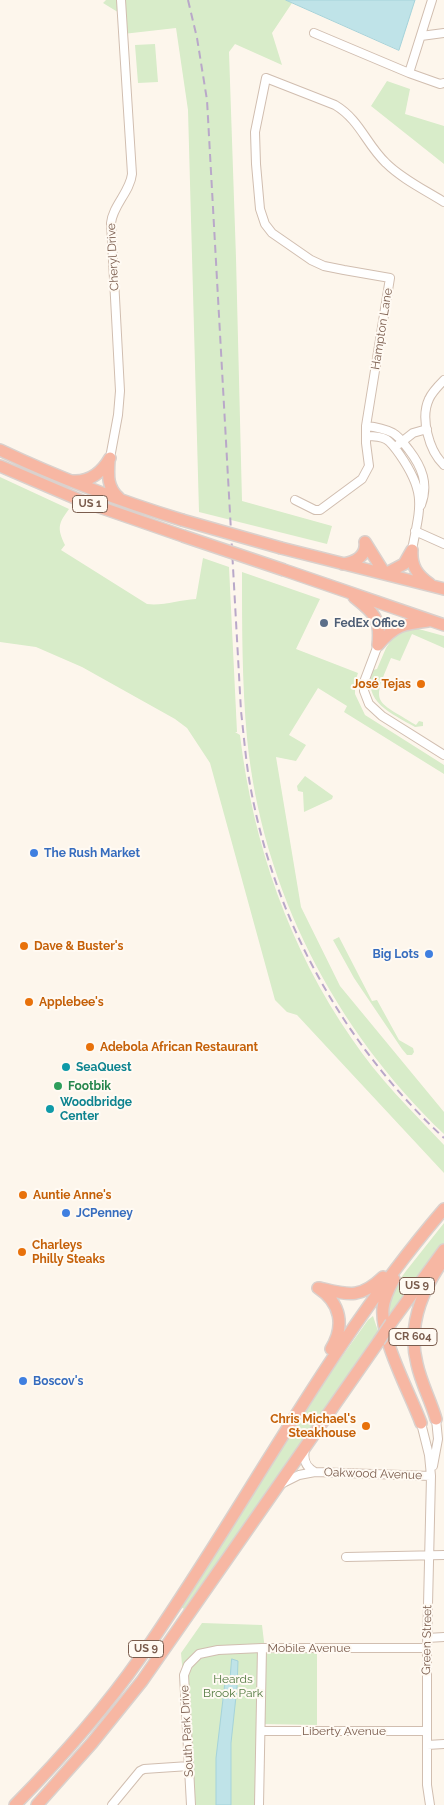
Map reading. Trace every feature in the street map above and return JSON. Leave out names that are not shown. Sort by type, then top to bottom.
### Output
[{"type":"highway","name":"US 1","points":[[0,450],[122,501],[182,520],[281,548],[439,588]]},
{"type":"highway","points":[[68,480],[79,482],[92,478],[110,458]]},
{"type":"highway","points":[[110,458],[109,486],[122,501]]},
{"type":"highway","name":"US 1","points":[[0,466],[82,501],[444,625]]},
{"type":"highway","points":[[343,564],[356,561],[362,556],[365,551],[365,542],[385,574],[404,564],[412,550]]},
{"type":"highway","points":[[412,550],[414,569],[424,580],[439,588]]},
{"type":"highway","points":[[346,591],[371,610],[376,618],[379,629],[378,645]]},
{"type":"highway","points":[[378,645],[396,627],[431,621]]},
{"type":"highway","name":"US 9","points":[[15,1805],[82,1732],[140,1659],[358,1321],[406,1255],[444,1209]]},
{"type":"highway","name":"US 9","points":[[37,1805],[126,1702],[444,1250]]},
{"type":"highway","points":[[308,1398],[320,1365],[337,1338],[340,1328],[335,1307],[327,1295],[318,1288],[346,1294],[363,1292],[374,1285],[406,1255]]},
{"type":"highway","name":"CR 604","points":[[406,1255],[386,1297],[383,1310],[383,1325],[421,1423]]},
{"type":"highway","name":"CR 604","points":[[436,1419],[417,1365],[414,1331],[422,1298],[434,1273],[444,1259]]},
{"type":"street","name":"Cheryl Drive","points":[[110,458],[119,409],[120,391],[111,223],[113,213],[130,184],[132,174],[121,0]]},
{"type":"street","points":[[408,73],[432,0]]},
{"type":"street","points":[[314,33],[408,73],[440,84],[444,83]]},
{"type":"street","points":[[421,36],[444,33]]},
{"type":"street","name":"Hampton Lane","points":[[295,500],[315,510],[320,510],[362,479],[369,466],[366,426],[390,278],[324,266],[311,260],[272,234],[265,224],[260,208],[255,132],[266,78],[346,112],[358,124],[386,164],[444,202]]},
{"type":"street","points":[[444,380],[429,400],[427,430],[434,454],[444,465]]},
{"type":"street","points":[[366,426],[387,430],[402,441],[420,467],[425,488],[419,509],[412,550]]},
{"type":"street","points":[[394,448],[413,433],[427,430]]},
{"type":"street","points":[[366,436],[384,438],[394,448],[411,472],[418,490],[419,509]]},
{"type":"street","points":[[411,472],[420,467]]},
{"type":"street","points":[[415,531],[444,544]]},
{"type":"street","points":[[378,645],[364,682],[364,691],[369,704],[382,716],[444,755]]},
{"type":"street","name":"Green Street","points":[[431,1476],[438,1439],[436,1419]]},
{"type":"street","name":"Green Street","points":[[421,1423],[429,1455],[431,1476],[427,1638],[427,1785],[430,1805]]},
{"type":"street","name":"Oakwood Avenue","points":[[305,1448],[305,1462],[308,1468],[315,1472]]},
{"type":"street","name":"Oakwood Avenue","points":[[278,1486],[294,1476],[315,1472],[431,1476]]},
{"type":"street","points":[[346,1558],[444,1555]]},
{"type":"street","points":[[427,1638],[444,1637]]},
{"type":"street","points":[[259,1805],[262,1648]]},
{"type":"street","name":"Mobile Avenue","points":[[193,1660],[199,1654],[209,1651],[262,1648],[427,1648]]},
{"type":"street","name":"South Park Drive","points":[[191,1805],[184,1675],[185,1670],[193,1660]]},
{"type":"street","name":"Liberty Avenue","points":[[261,1731],[427,1731]]},
{"type":"street","points":[[427,1745],[444,1744]]},
{"type":"street","points":[[112,1805],[140,1771],[144,1769],[189,1766]]},
{"type":"green space","points":[[106,0],[286,0],[292,3],[272,33],[282,65],[235,44],[229,52],[242,501],[332,526],[327,544],[199,512],[188,110],[176,28],[123,34],[121,14],[103,3]]},
{"type":"green space","points":[[155,44],[158,82],[138,83],[135,45]]},
{"type":"green space","points":[[387,81],[410,89],[405,114],[444,126],[444,164],[371,106]]},
{"type":"green space","points":[[0,477],[69,509],[60,526],[65,545],[61,550],[147,604],[196,599],[203,558],[229,567],[237,732],[235,732],[240,735],[254,816],[277,894],[292,932],[310,968],[352,1039],[384,1081],[444,1145],[444,1173],[297,1015],[287,1012],[275,1000],[210,763],[187,728],[175,719],[82,667],[36,647],[0,642]]},
{"type":"green space","points":[[242,572],[320,599],[296,649],[358,673],[355,682],[355,694],[365,715],[444,765],[444,774],[344,712],[347,706],[318,688],[289,735],[306,745],[296,761],[276,757],[301,907],[340,986],[444,1112],[444,1134],[405,1093],[369,1050],[338,1003],[310,954],[287,903],[269,849],[255,794],[247,738],[243,676]]},
{"type":"green space","points":[[415,628],[444,636],[444,648],[412,634],[400,661],[391,658],[379,693],[384,705],[416,725],[419,721],[423,722],[423,726],[415,727],[381,706],[371,691],[370,681],[373,670],[377,669],[386,648],[394,636],[392,634]]},
{"type":"green space","points":[[305,776],[333,796],[332,799],[304,812],[303,792],[298,791],[297,786]]},
{"type":"green space","points":[[339,937],[372,1001],[377,1000],[399,1040],[413,1048],[414,1052],[412,1055],[407,1055],[402,1049],[354,978],[333,940]]},
{"type":"green space","points":[[444,1223],[444,1244],[388,1320],[390,1293]]},
{"type":"green space","points":[[373,1316],[379,1334],[184,1609],[181,1607],[333,1369],[368,1320]]},
{"type":"green space","name":"Heards Brook Park","points":[[202,1623],[262,1625],[265,1650],[317,1652],[317,1725],[264,1724],[262,1805],[194,1805],[181,1653]]},
{"type":"water","points":[[286,0],[415,0],[399,50]]},
{"type":"water","points":[[232,1659],[238,1661],[231,1743],[231,1805],[216,1805],[216,1758],[225,1682],[230,1676]]},
{"type":"railway","points":[[188,0],[197,38],[207,100],[241,711],[246,760],[262,839],[278,888],[297,934],[320,979],[346,1023],[376,1064],[408,1102],[444,1138]]},
{"type":"place","name":"FedEx Office","points":[[324,623]]},
{"type":"place","name":"José Tejas","points":[[421,684]]},
{"type":"place","name":"The Rush Market","points":[[34,853]]},
{"type":"place","name":"Dave & Buster's","points":[[24,946]]},
{"type":"place","name":"Big Lots","points":[[429,954]]},
{"type":"place","name":"Applebee's","points":[[29,1002]]},
{"type":"place","name":"Adebola African Restaurant","points":[[90,1047]]},
{"type":"place","name":"SeaQuest","points":[[66,1067]]},
{"type":"place","name":"Footbik","points":[[58,1086]]},
{"type":"place","name":"Woodbridge Center","points":[[50,1109]]},
{"type":"place","name":"Auntie Anne's","points":[[23,1195]]},
{"type":"place","name":"JCPenney","points":[[66,1213]]},
{"type":"place","name":"Charleys Philly Steaks","points":[[22,1252]]},
{"type":"place","name":"Boscov's","points":[[23,1381]]},
{"type":"place","name":"Chris Michael's Steakhouse","points":[[366,1426]]}]
